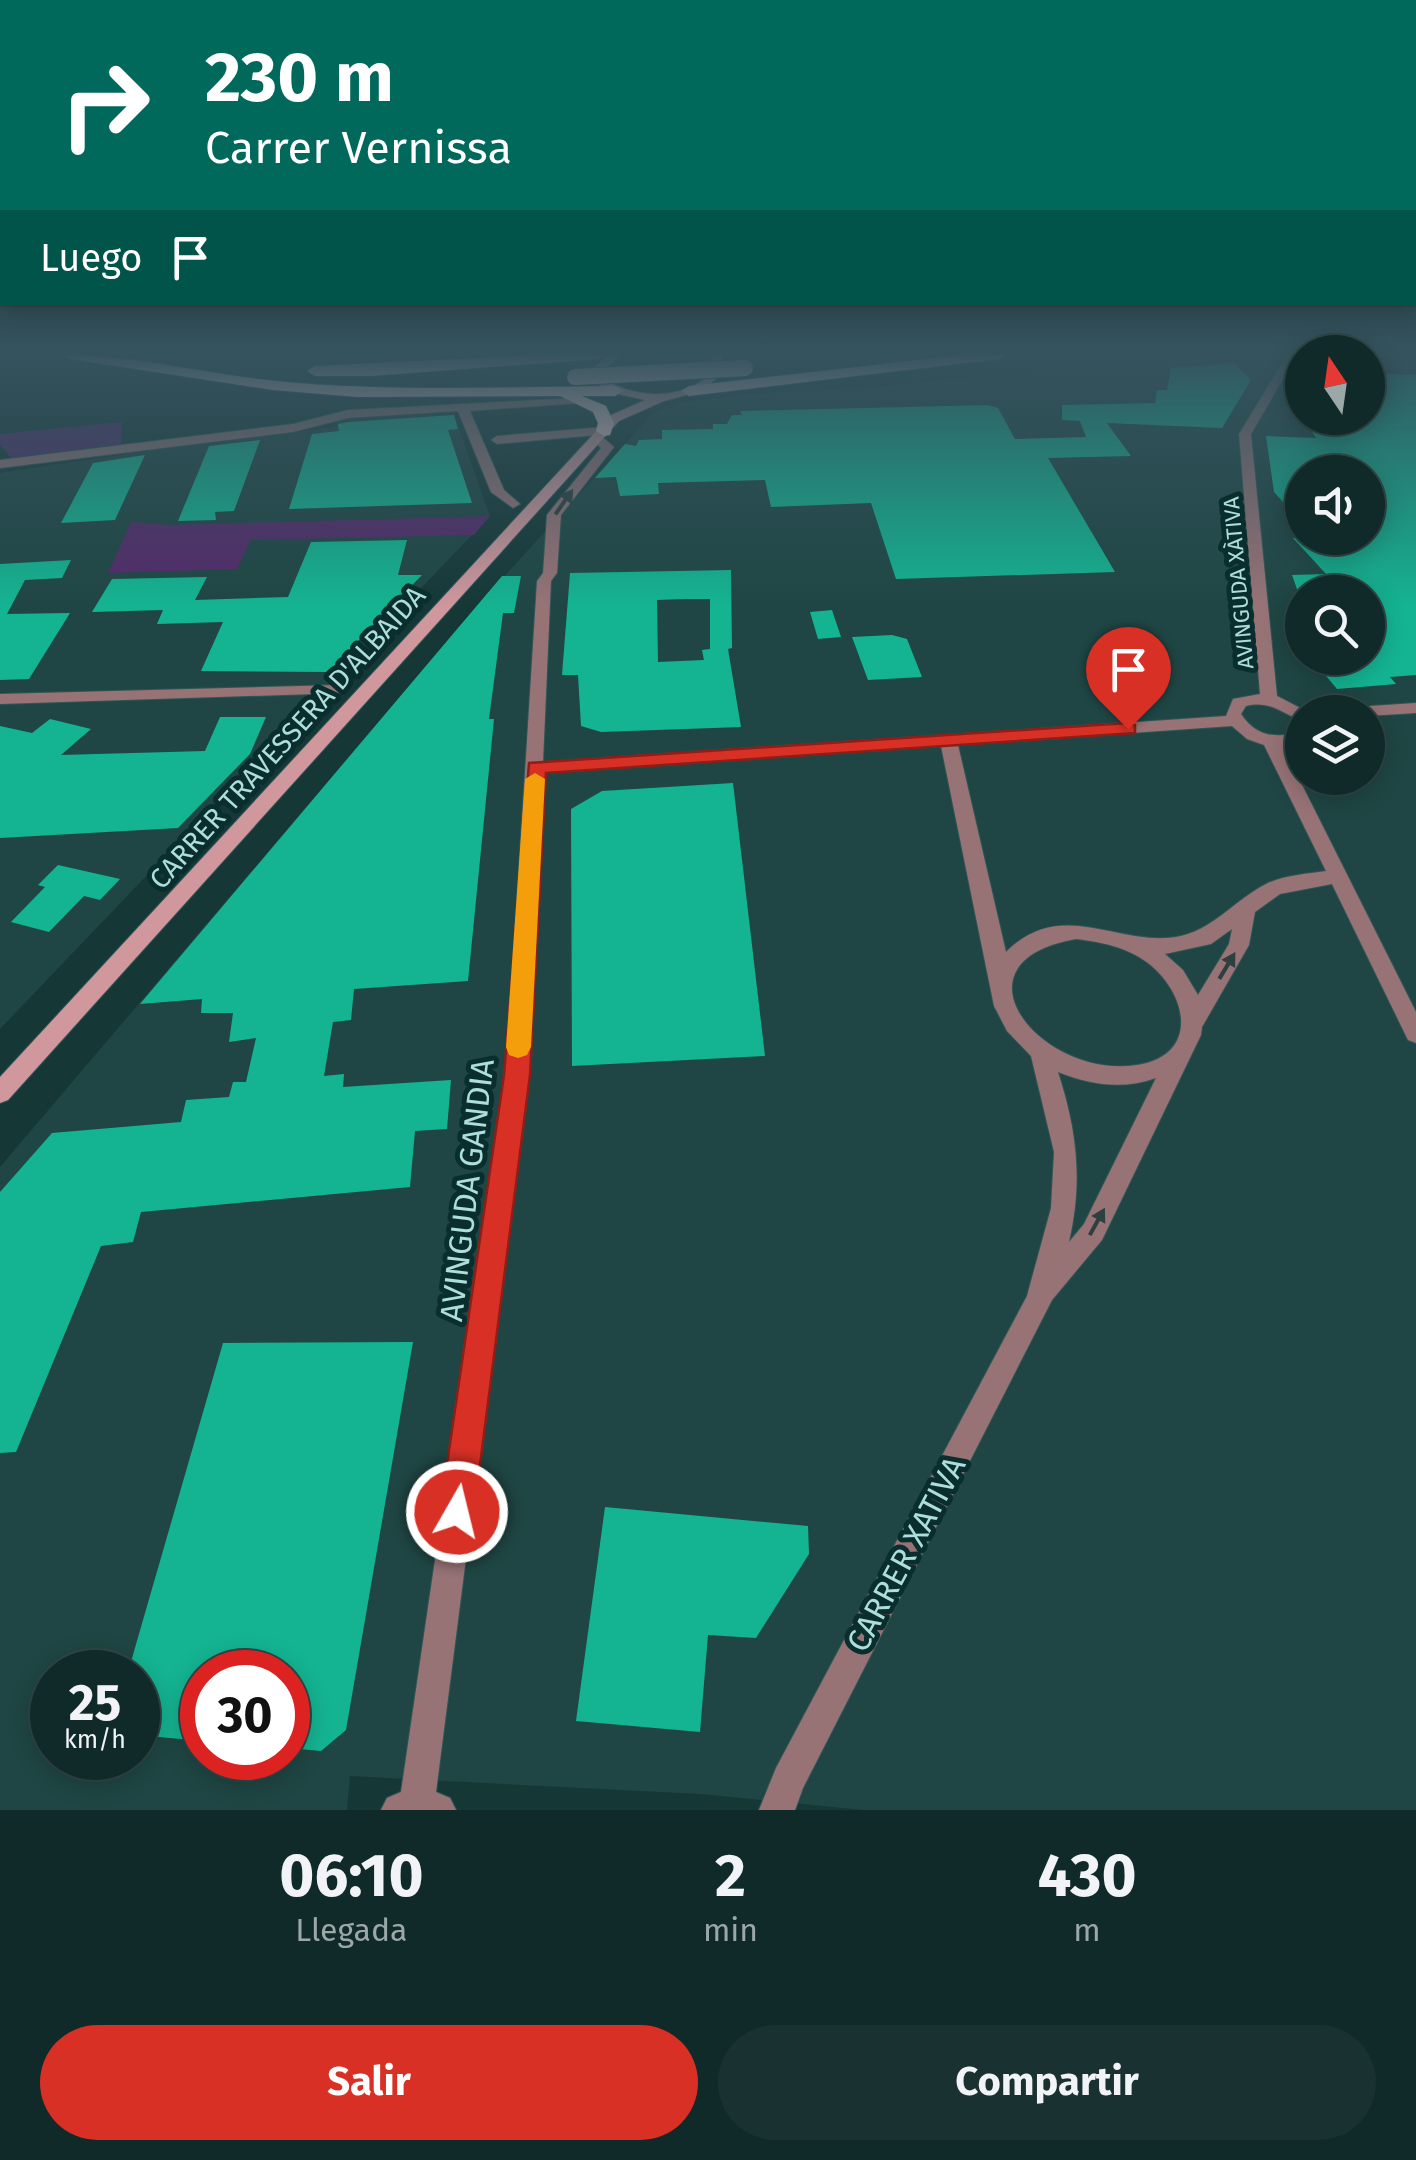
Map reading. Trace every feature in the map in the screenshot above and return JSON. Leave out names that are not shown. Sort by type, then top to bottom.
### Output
[{"type":"main road","name":"CARRER TRAVESSERA D'ALBAIDA","points":[[0,1093],[596,439]]},
{"type":"street","points":[[0,464],[199,439]]},
{"type":"street","points":[[475,439],[495,485],[504,499],[513,504]]},
{"type":"street","points":[[497,440],[503,439]]},
{"type":"street","name":"AVINGUDA GANDIA","points":[[418,1808],[517,1075],[544,582],[550,573],[554,514],[608,448],[607,439]]},
{"type":"street","name":"AVINGUDA XÀTIVA","points":[[1245,439],[1269,700]]},
{"type":"street","points":[[0,699],[338,690]]},
{"type":"street","points":[[1285,708],[1269,700],[1239,703],[1234,708],[1235,721],[1250,734],[1272,741],[1285,739]]},
{"type":"street","points":[[1385,710],[1416,708]]},
{"type":"street","points":[[536,768],[1235,721]]},
{"type":"street","points":[[1272,741],[1416,1034]]},
{"type":"street","points":[[949,742],[1002,979],[1002,998],[1009,1017],[1041,1052],[1069,1067],[1115,1076],[1158,1070],[1178,1057],[1190,1040],[1194,1021],[1239,945],[1246,906]]},
{"type":"street","points":[[1134,944],[1167,946],[1204,939],[1273,889],[1295,882],[1336,878]]},
{"type":"street","points":[[1002,979],[1010,959],[1026,944],[1049,934],[1105,934],[1134,944],[1158,959],[1190,999],[1194,1021]]},
{"type":"street","name":"CARRER XATIVA","points":[[777,1810],[797,1762],[1039,1300],[1056,1245],[1067,1165],[1060,1118],[1041,1052]]},
{"type":"street","name":"CARRER XATIVA","points":[[1039,1300],[1093,1232],[1178,1057]]},
{"type":"shaded area","points":[[0,439],[121,439],[121,444],[11,458]]},
{"type":"shaded area","points":[[463,439],[490,516],[0,1029],[0,473],[205,442]]},
{"type":"shaded area","points":[[629,439],[1416,439],[1416,1810],[863,1810],[700,1794],[350,1776],[347,1810],[0,1810],[0,1167],[470,614]]},
{"type":"shaded area","points":[[490,516],[474,535],[251,540],[237,569],[108,573],[131,522],[170,525]]},
{"type":"building","points":[[310,439],[451,439],[472,503],[289,509]]},
{"type":"building","points":[[1119,439],[1131,456],[1048,458],[1115,572],[896,579],[871,503],[771,507],[765,480],[658,483],[659,494],[620,496],[616,477],[595,478],[625,444],[636,446],[639,440]]},
{"type":"building","points":[[1266,439],[1416,439],[1416,675],[1390,677],[1396,684],[1337,689],[1325,675],[1385,675],[1385,575],[1292,575],[1326,574],[1309,555],[1385,555],[1385,455],[1285,455],[1285,504],[1274,492]]},
{"type":"building","points":[[260,440],[234,511],[215,512],[216,520],[178,521],[209,446]]},
{"type":"building","points":[[145,455],[115,520],[61,523],[93,463]]},
{"type":"building","points":[[407,540],[398,575],[422,575],[328,672],[201,671],[223,622],[157,624],[163,610],[92,612],[112,579],[207,577],[195,600],[288,597],[311,542]]},
{"type":"building","points":[[71,560],[62,578],[25,580],[7,614],[70,613],[29,679],[0,680],[0,564]]},
{"type":"building","points":[[731,570],[732,648],[728,649],[741,727],[601,732],[581,726],[578,675],[562,675],[570,573]],"holes":[[[710,599],[710,649],[702,650],[704,660],[658,662],[657,600]]]},
{"type":"building","points":[[502,576],[521,576],[514,613],[503,613],[489,719],[494,719],[468,981],[354,989],[351,1020],[333,1022],[324,1076],[344,1074],[343,1087],[451,1080],[447,1129],[415,1131],[410,1187],[141,1212],[133,1242],[101,1246],[16,1452],[0,1453],[0,1192],[52,1133],[181,1122],[186,1100],[229,1097],[233,1082],[246,1082],[256,1038],[229,1042],[233,1013],[201,1013],[202,999],[140,1004]]},
{"type":"building","points":[[832,610],[841,637],[818,639],[810,612]]},
{"type":"building","points":[[892,635],[907,639],[922,677],[868,680],[852,637]]},
{"type":"building","points":[[220,717],[266,717],[250,754],[178,828],[0,838],[0,726],[32,733],[50,719],[91,729],[61,755],[205,751]]},
{"type":"building","points":[[733,783],[765,1056],[572,1066],[571,809],[602,791]]},
{"type":"building","points":[[58,865],[120,879],[100,900],[84,896],[49,932],[11,922],[45,887],[38,885]]},
{"type":"building","points":[[413,1342],[346,1730],[321,1751],[310,1750],[310,1650],[180,1650],[180,1739],[160,1737],[160,1650],[134,1650],[223,1343]]},
{"type":"building","points":[[605,1507],[808,1526],[809,1554],[756,1638],[708,1635],[700,1732],[576,1721]]},
{"type":"slow traffic","points":[[518,1047],[535,779]]},
{"type":"route","points":[[457,1512],[517,1075],[536,768],[1128,729]]}]
